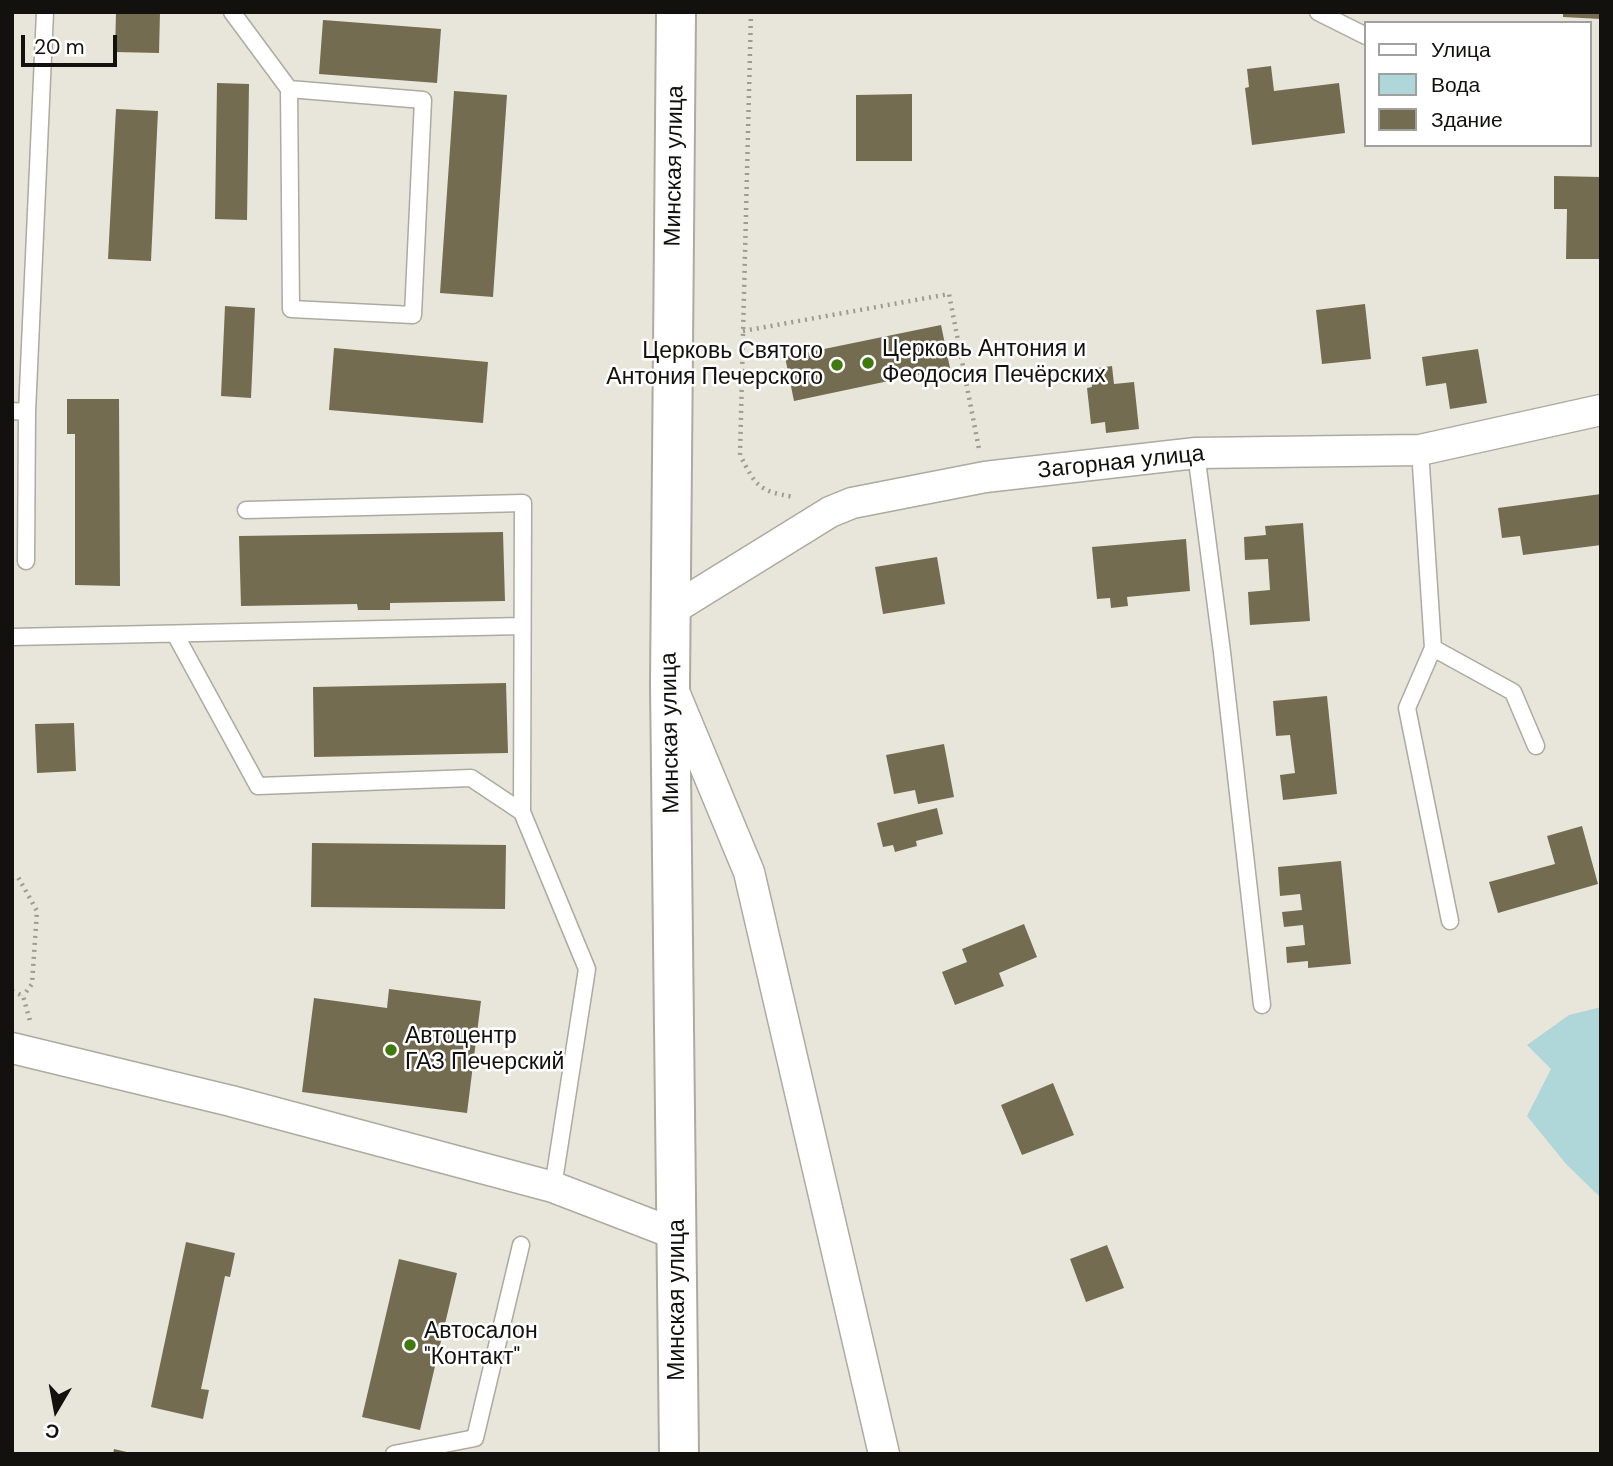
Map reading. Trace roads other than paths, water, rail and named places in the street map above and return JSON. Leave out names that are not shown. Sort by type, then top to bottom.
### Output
[{"type":"main road","name":"Минская улица","points":[[676,12],[670,684],[679,1454]]},
{"type":"street","name":"Загорная улица","points":[[670,611],[830,512],[852,503],[985,477],[1196,453],[1420,450],[1601,410]]},
{"type":"street","points":[[670,684],[749,873],[884,1454]]},
{"type":"street","points":[[12,1048],[231,1101],[553,1187],[678,1235]]},
{"type":"lane","points":[[26,561],[20,412],[45,12]]},
{"type":"lane","points":[[232,12],[289,89],[291,309],[413,315],[423,100],[289,89]]},
{"type":"lane","points":[[1318,12],[1364,35]]},
{"type":"lane","points":[[1420,450],[1433,649],[1407,708],[1450,921]]},
{"type":"lane","points":[[1196,453],[1222,652],[1262,1005]]},
{"type":"lane","points":[[246,510],[523,503],[522,812],[587,969],[553,1187]]},
{"type":"lane","points":[[12,637],[522,626]]},
{"type":"lane","points":[[175,634],[258,786],[471,778],[522,812]]},
{"type":"lane","points":[[1433,649],[1513,692],[1536,746]]},
{"type":"lane","points":[[394,1454],[475,1438],[521,1245]]},
{"type":"water","points":[[1601,1007],[1601,1198],[1566,1164],[1527,1116],[1551,1069],[1527,1045],[1569,1015]]},
{"type":"place","name":"Церковь Антония и Феодосия Печёрских","points":[[868,363]]},
{"type":"place","name":"Церковь Святого Антония Печерского","points":[[837,365]]},
{"type":"place","name":"Автоцентр ГАЗ Печерский","points":[[391,1050]]},
{"type":"place","name":"Автосалон \"Контакт\"","points":[[410,1345]]}]
